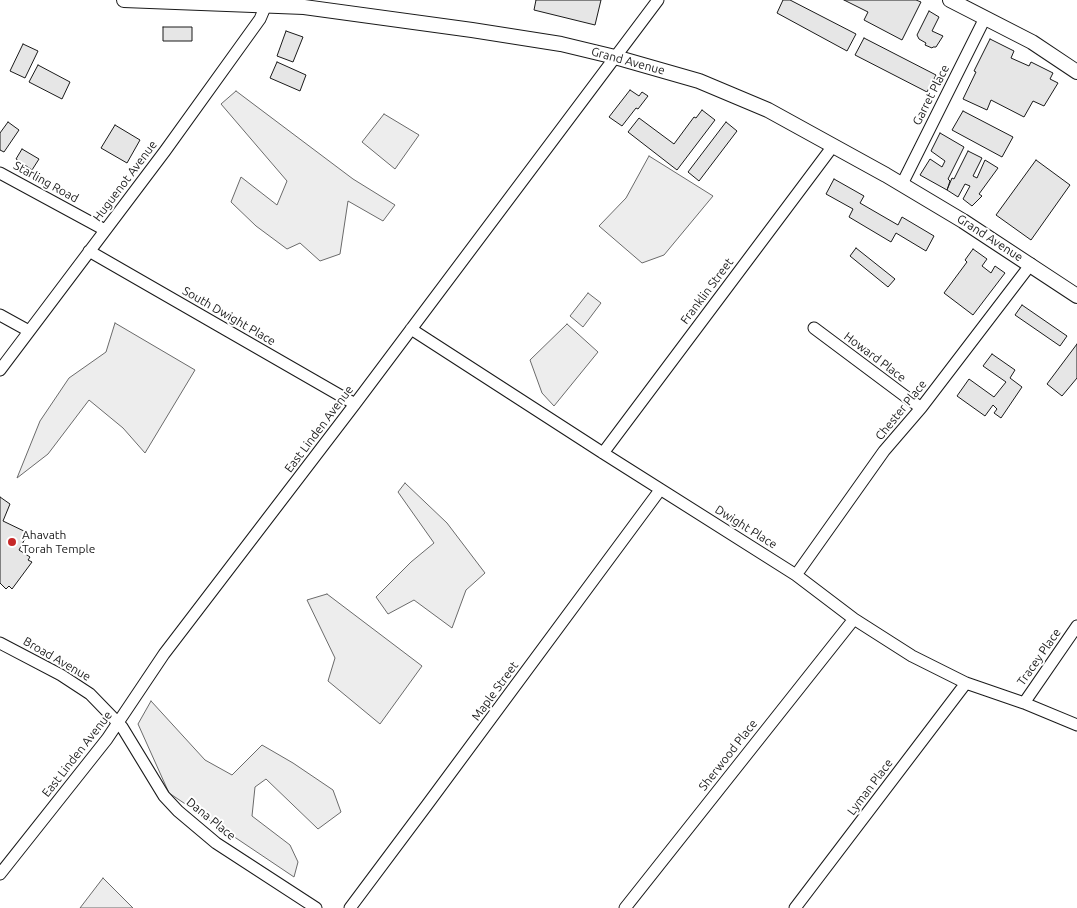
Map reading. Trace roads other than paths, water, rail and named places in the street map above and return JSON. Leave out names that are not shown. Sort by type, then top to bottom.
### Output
[{"type":"main road","name":"Grand Avenue","points":[[124,0],[314,8],[552,42],[676,73],[760,107],[902,184],[963,220],[1077,296]]},
{"type":"main road","points":[[950,0],[1032,42],[1077,72]]},
{"type":"street","name":"East Linden Avenue","points":[[0,874],[119,723],[164,654],[355,404],[658,0]]},
{"type":"street","name":"Huguenot Avenue","points":[[0,370],[260,19],[266,5]]},
{"type":"street","name":"Garret Place","points":[[902,184],[985,18]]},
{"type":"street","name":"Franklin Street","points":[[603,453],[833,146]]},
{"type":"street","name":"Starling Road","points":[[0,173],[105,230]]},
{"type":"street","name":"South Dwight Place","points":[[89,251],[355,404]]},
{"type":"street","name":"Chester Place","points":[[796,575],[884,451],[921,408],[1031,264]]},
{"type":"street","points":[[0,315],[29,331]]},
{"type":"street","name":"Howard Place","points":[[814,328],[921,408]]},
{"type":"street","name":"Dwight Place","points":[[411,329],[660,490],[796,575],[854,619],[912,656],[966,683],[1024,703],[1077,725]]},
{"type":"street","name":"Maple Street","points":[[350,908],[428,806],[660,490]]},
{"type":"street","name":"Sherwood Place","points":[[625,908],[854,619]]},
{"type":"street","name":"Tracey Place","points":[[1024,703],[1077,626]]},
{"type":"street","name":"Broad Avenue","points":[[0,643],[79,686],[90,694],[119,723]]},
{"type":"street","name":"Lyman Place","points":[[795,908],[966,683]]},
{"type":"street","name":"Dana Place","points":[[119,723],[164,796],[178,811],[216,843],[316,908]]},
{"type":"place","name":"Ahavath Torah Temple","points":[[12,542]]}]
